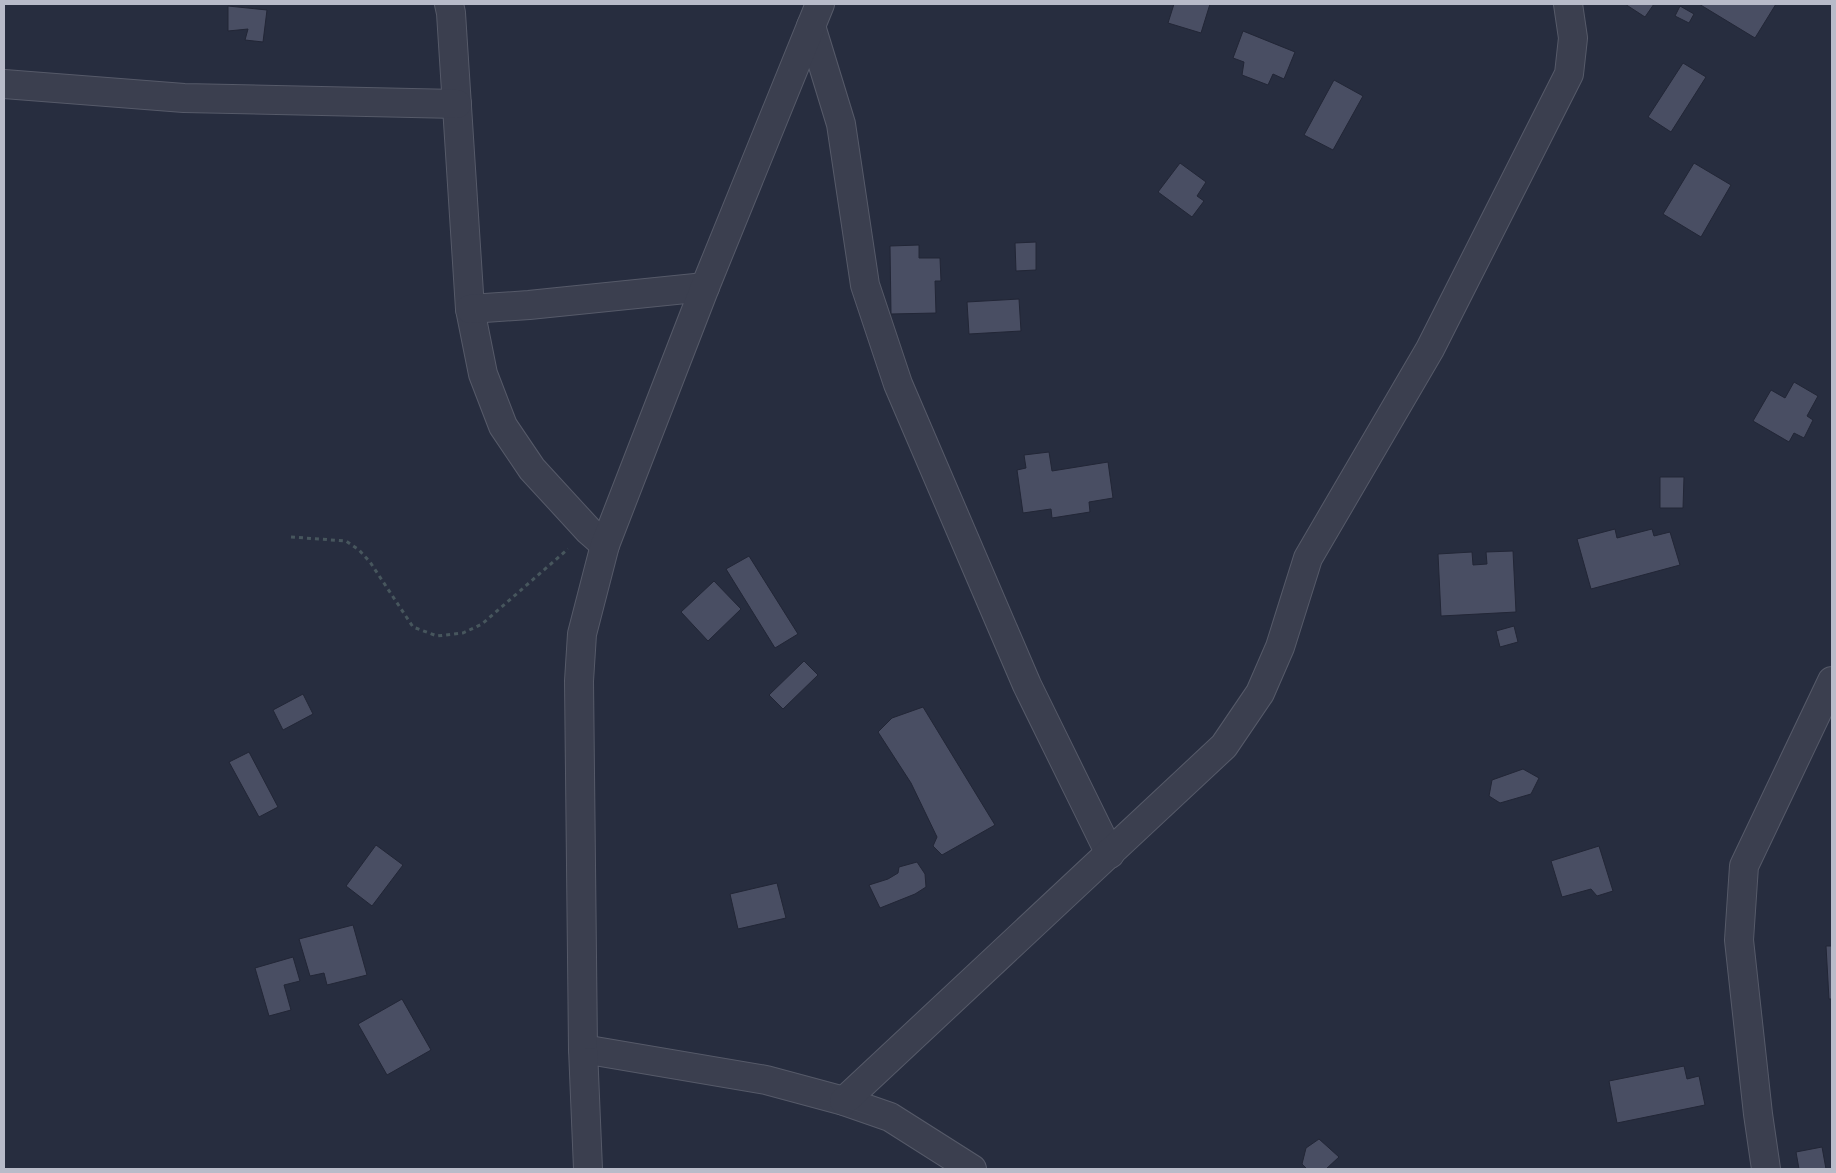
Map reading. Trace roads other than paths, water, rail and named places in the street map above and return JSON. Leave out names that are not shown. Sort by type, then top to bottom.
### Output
[{"type":"street","points":[[449,4],[470,309],[483,374],[503,426],[532,469],[597,538]]},
{"type":"street","points":[[844,1101],[1224,746],[1260,694],[1280,646],[1308,558],[1430,348],[1569,74],[1573,38],[1568,4]]},
{"type":"street","points":[[816,15],[840,124],[865,285],[898,384],[1027,685],[1110,854]]},
{"type":"street","points":[[588,1169],[583,1049],[579,681],[582,634],[597,538],[705,287],[816,15]]},
{"type":"street","points":[[4,84],[184,98],[457,104]]},
{"type":"street","points":[[470,309],[529,305],[705,287]]},
{"type":"street","points":[[1766,1169],[1758,1114],[1739,940],[1744,866],[1832,681]]},
{"type":"street","points":[[583,1049],[766,1080],[844,1101],[890,1117],[972,1169]]}]
